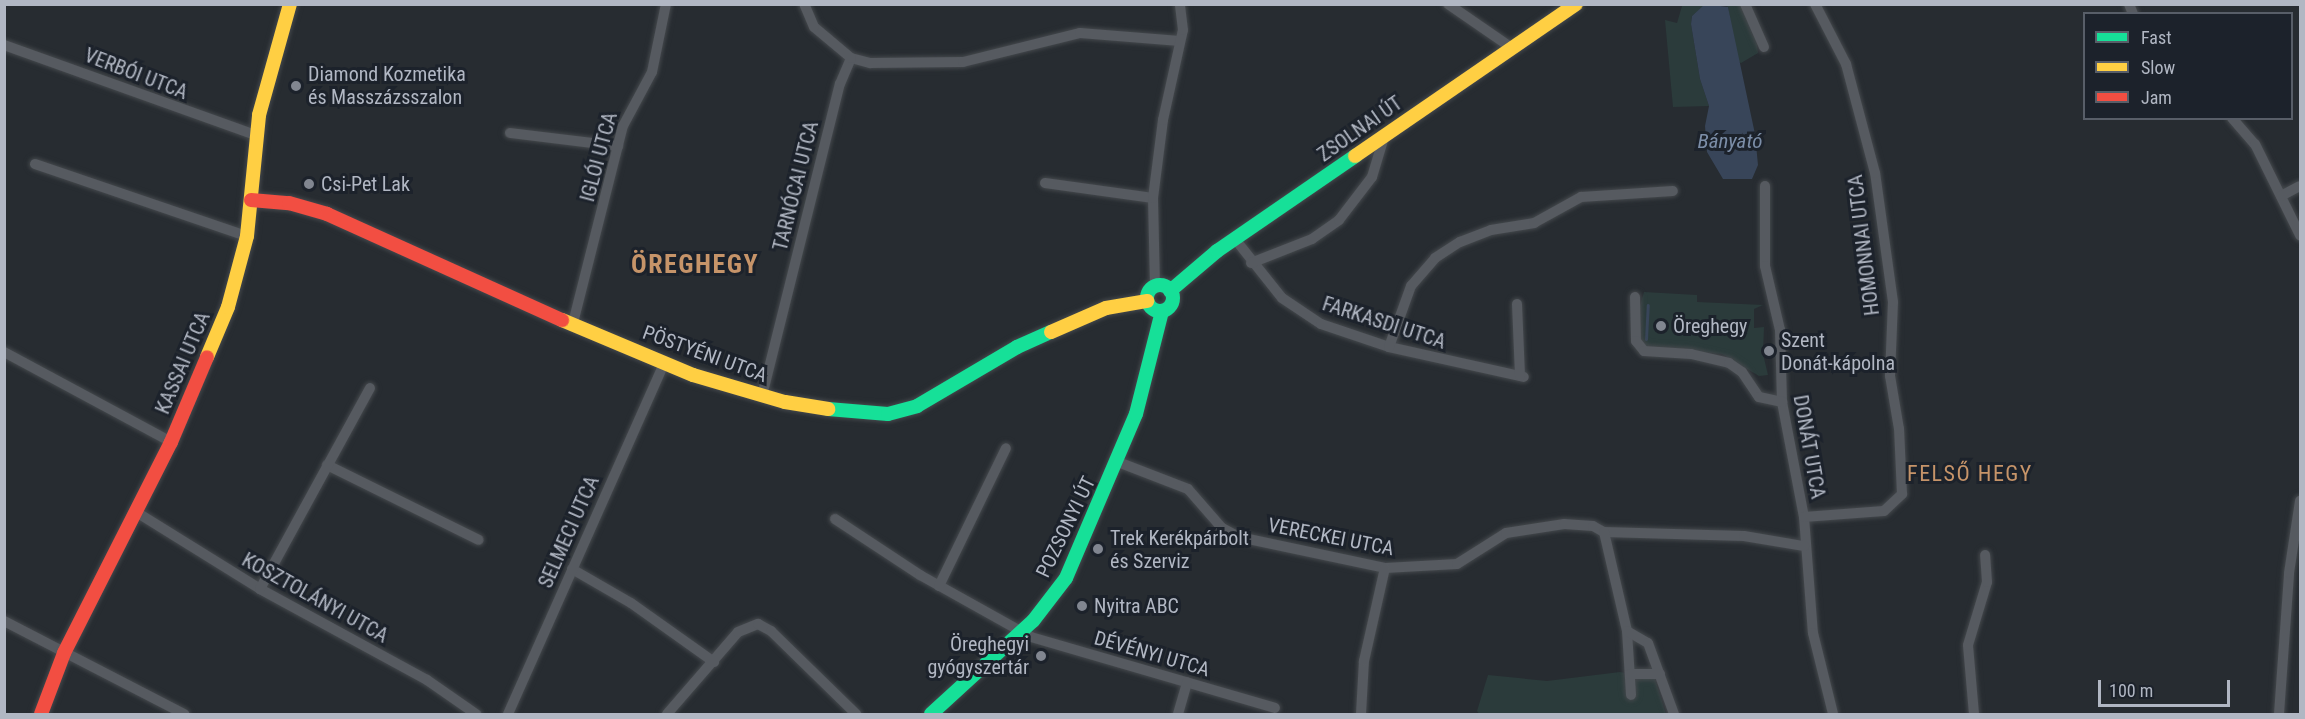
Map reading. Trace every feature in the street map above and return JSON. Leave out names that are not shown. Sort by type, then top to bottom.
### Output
[{"type":"street","name":"KASSAI UTCA","points":[[41,714],[64,653],[171,441],[228,306],[247,236],[255,135],[290,4]]},
{"type":"street","name":"IGLÓI UTCA","points":[[573,323],[618,146],[629,112],[652,72],[666,4]]},
{"type":"street","points":[[804,4],[814,27],[851,58],[870,63],[963,62],[1080,33],[1180,41]]},
{"type":"street","points":[[1155,286],[1153,198],[1183,23],[1180,4]]},
{"type":"street","points":[[1448,4],[1512,48]]},
{"type":"street","name":"ZSOLNAI ÚT","points":[[1170,291],[1235,239],[1576,4]]},
{"type":"street","points":[[1745,4],[1764,47]]},
{"type":"street","name":"HOMONNAI UTCA","points":[[1804,516],[1884,511],[1902,494],[1899,429],[1890,376],[1893,302],[1875,173],[1846,64],[1815,4]]},
{"type":"street","name":"VERBÓI UTCA","points":[[4,45],[255,135]]},
{"type":"street","name":"TARNÓCAI UTCA","points":[[762,396],[840,84],[851,58]]},
{"type":"street","points":[[2234,120],[2255,144],[2301,235]]},
{"type":"street","points":[[510,133],[618,146]]},
{"type":"street","points":[[1251,263],[1312,239],[1339,220],[1372,177],[1384,137]]},
{"type":"street","points":[[35,164],[247,236]]},
{"type":"street","points":[[1045,183],[1153,198]]},
{"type":"street","name":"DONÁT UTCA","points":[[1765,186],[1765,266],[1780,330],[1782,402],[1804,516],[1804,546],[1814,640],[1833,714]]},
{"type":"street","points":[[2281,196],[2301,186]]},
{"type":"street","points":[[1389,347],[1411,286],[1435,258],[1460,242],[1491,230],[1533,223],[1581,197],[1672,191]]},
{"type":"street","name":"PÖSTYÉNI UTCA","points":[[251,200],[289,203],[327,214],[477,284],[664,363],[762,396],[859,414],[902,411],[931,399],[1017,347],[1106,308],[1147,301]]},
{"type":"street","name":"FARKASDI UTCA","points":[[1235,239],[1251,263],[1282,298],[1307,317],[1389,347],[1522,377],[1517,304]]},
{"type":"street","points":[[1155,286],[1170,291],[1171,305],[1162,311],[1151,308],[1147,301],[1148,292],[1155,286]]},
{"type":"street","points":[[1635,297],[1636,341],[1644,351],[1691,354],[1729,363],[1742,372],[1760,397],[1782,402]]},
{"type":"street","name":"POZSONYI ÚT","points":[[932,714],[1021,632],[1066,578],[1118,462],[1146,384],[1162,311]]},
{"type":"street","points":[[4,352],[171,441]]},
{"type":"street","name":"SELMECI UTCA","points":[[508,714],[537,656],[572,569],[664,363]]},
{"type":"street","points":[[260,589],[370,388]]},
{"type":"street","points":[[939,586],[1006,448]]},
{"type":"street","name":"VERECKEI UTCA","points":[[1118,462],[1188,489],[1222,528],[1239,537],[1385,568],[1456,564],[1506,533],[1555,525],[1586,525],[1604,532],[1744,536],[1804,546]]},
{"type":"street","points":[[327,465],[479,540]]},
{"type":"street","points":[[2279,714],[2289,573],[2301,501]]},
{"type":"street","name":"KOSZTOLÁNYI UTCA","points":[[136,512],[260,589],[427,680],[476,714]]},
{"type":"street","name":"DÉVÉNYI UTCA","points":[[835,519],[939,586],[1040,641],[1275,708]]},
{"type":"street","points":[[1604,532],[1627,631],[1631,695]]},
{"type":"street","points":[[1974,714],[1968,645],[1987,582],[1985,555]]},
{"type":"street","points":[[1361,714],[1364,661],[1385,568]]},
{"type":"street","points":[[572,569],[631,603],[714,662]]},
{"type":"street","points":[[4,621],[184,714]]},
{"type":"street","points":[[667,714],[738,632],[758,624],[771,631],[856,714]]},
{"type":"street","points":[[1627,631],[1648,643],[1674,714]]},
{"type":"street","points":[[1630,674],[1660,674]]},
{"type":"street","points":[[1178,714],[1187,682]]},
{"type":"shaded area","points":[[1705,5],[1692,16],[1691,24],[1700,79],[1709,106],[1673,107],[1665,20],[1677,23],[1682,6]]},
{"type":"shaded area","points":[[1724,5],[1741,5],[1756,36],[1758,53],[1741,63],[1737,61],[1728,7]]},
{"type":"shaded area","points":[[1644,292],[1697,295],[1697,302],[1763,305],[1754,309],[1754,328],[1764,327],[1763,354],[1768,375],[1759,376],[1722,354],[1648,348],[1640,339],[1639,309]]},
{"type":"shaded area","points":[[1620,672],[1655,679],[1666,714],[1479,714],[1477,711],[1488,675],[1547,681]]},
{"type":"water","name":"Bányató","points":[[1705,4],[1728,7],[1755,134],[1758,165],[1752,179],[1723,179],[1707,152],[1705,126],[1709,106],[1700,79],[1691,24],[1692,16]]},
{"type":"waterway","points":[[1646,339],[1648,305]]},
{"type":"traffic: fast","points":[[1170,291],[1217,251],[1355,156]]},
{"type":"traffic: fast","points":[[1160,285],[1169,289],[1173,298],[1169,307],[1160,311],[1151,307],[1147,298],[1151,289],[1160,285]]},
{"type":"traffic: fast","points":[[931,714],[1033,621],[1066,578],[1136,414],[1162,311]]},
{"type":"traffic: fast","points":[[828,409],[888,414],[917,406],[1017,347],[1051,332]]},
{"type":"traffic: slow","points":[[207,357],[228,307],[247,236],[259,115],[290,4]]},
{"type":"traffic: slow","points":[[1355,156],[1576,4]]},
{"type":"traffic: slow","points":[[1051,332],[1106,308],[1147,301]]},
{"type":"traffic: slow","points":[[562,320],[693,375],[785,402],[828,409]]},
{"type":"traffic: jam","points":[[251,200],[289,203],[327,214],[562,320]]},
{"type":"traffic: jam","points":[[41,714],[64,653],[171,442],[207,357]]},
{"type":"place","name":"Diamond Kozmetika és Masszázsszalon","points":[[296,86]]},
{"type":"place","name":"Csi-Pet Lak","points":[[309,184]]},
{"type":"place","name":"Öreghegy","points":[[1661,326]]},
{"type":"place","name":"Szent Donát-kápolna","points":[[1769,351]]},
{"type":"place","name":"Trek Kerékpárbolt és Szerviz","points":[[1098,549]]},
{"type":"place","name":"Nyitra ABC","points":[[1082,606]]},
{"type":"place","name":"Öreghegyi gyógyszertár","points":[[1041,656]]},
{"type":"district","name":"ÖREGHEGY","points":[[695,265]]},
{"type":"district","name":"FELSŐ HEGY","points":[[1970,474]]}]
